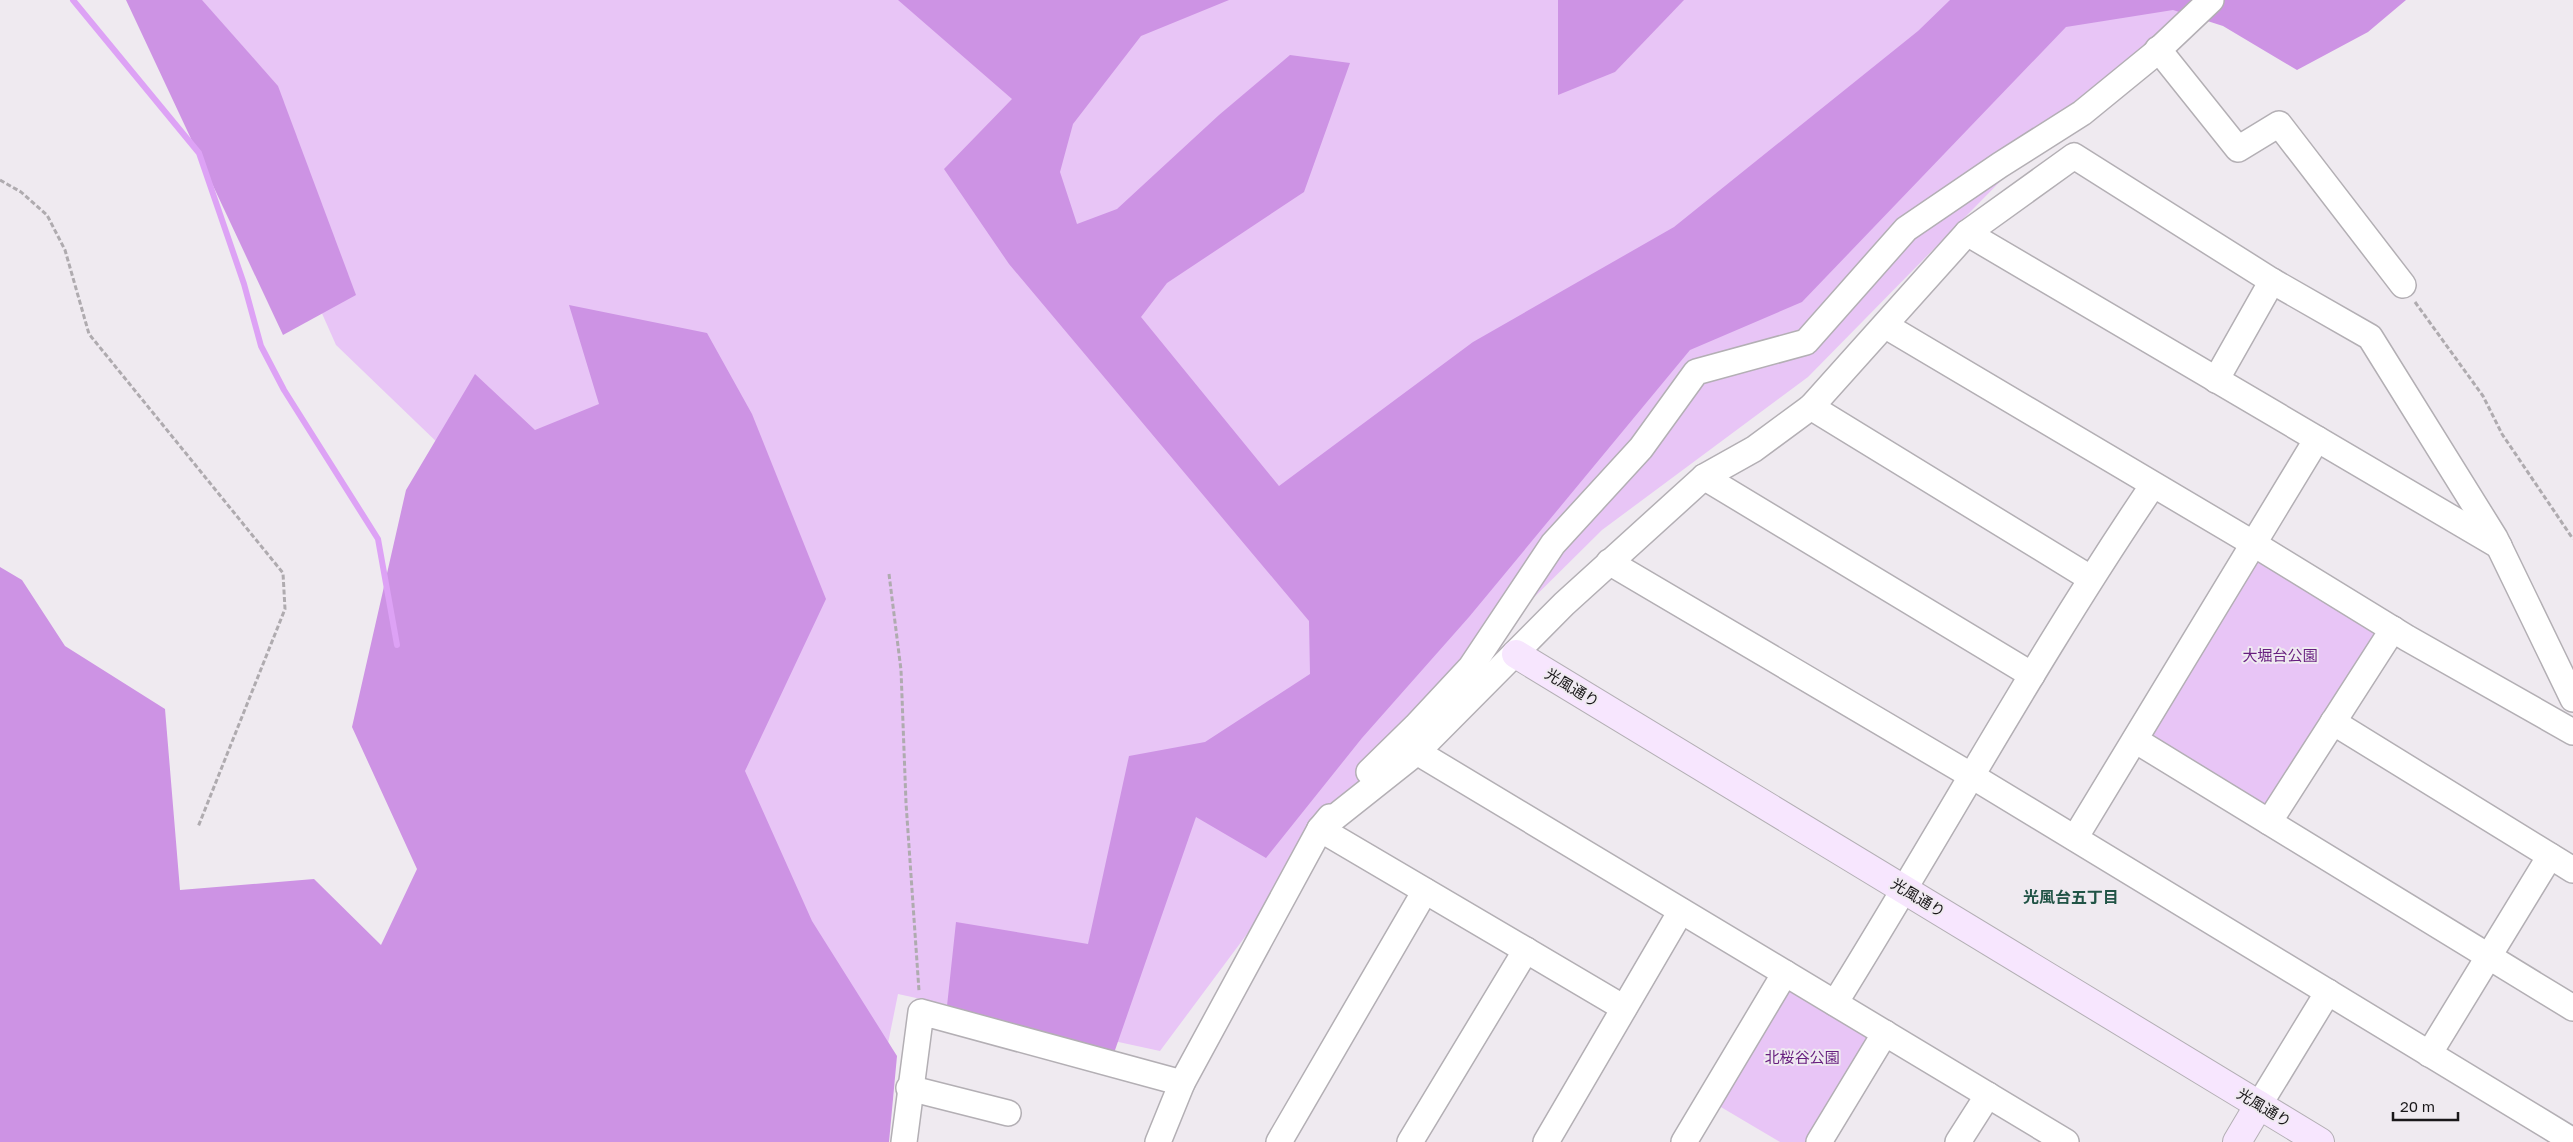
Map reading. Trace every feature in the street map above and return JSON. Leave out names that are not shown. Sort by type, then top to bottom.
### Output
[{"type":"street","points":[[1158,1142],[1182,1083],[1320,830],[1352,788],[1416,726],[1471,668],[1552,544],[1641,448],[1696,372],[1806,342],[1906,229],[2000,165],[2082,113],[2158,50],[2210,0]]},
{"type":"street","points":[[2158,50],[2238,149],[2279,124],[2403,285]]},
{"type":"street","points":[[1320,830],[1416,752],[1609,562],[1704,477],[1754,449],[1811,407],[1886,326],[1967,233],[2074,156],[2272,281],[2370,337],[2500,547],[2573,699]]},
{"type":"street","points":[[1967,233],[2500,547]]},
{"type":"street","points":[[2216,380],[2272,281]]},
{"type":"street","points":[[1886,326],[2254,544],[2393,629],[2573,732]]},
{"type":"street","points":[[1811,407],[2090,578]]},
{"type":"street","points":[[2075,838],[2317,440]]},
{"type":"street","points":[[1704,477],[2032,675]]},
{"type":"street","points":[[1835,1003],[1906,890],[2090,578],[2152,485]]},
{"type":"street","points":[[1609,562],[1972,776],[2573,1141]]},
{"type":"street","points":[[2269,822],[2393,629]]},
{"type":"street","name":"光風通り","points":[[1516,654],[2320,1142]]},
{"type":"street","points":[[2333,722],[2573,870]]},
{"type":"street","points":[[2135,740],[2573,1008]]},
{"type":"street","points":[[1416,752],[2066,1142]]},
{"type":"street","points":[[1320,830],[1624,1008]]},
{"type":"street","points":[[2429,1054],[2550,856]]},
{"type":"street","points":[[1279,1142],[1425,891]]},
{"type":"street","points":[[1546,1142],[1681,911]]},
{"type":"street","points":[[1410,1142],[1526,950]]},
{"type":"street","points":[[1684,1142],[1785,973]]},
{"type":"street","points":[[2237,1142],[2328,992]]},
{"type":"street","points":[[904,1142],[909,1088],[921,1012],[1182,1083]]},
{"type":"street","points":[[1819,1142],[1886,1033]]},
{"type":"street","points":[[909,1088],[1008,1113]]},
{"type":"street","points":[[1958,1142],[1988,1095]]},
{"type":"path","points":[[0,180],[21,192],[47,215],[65,250],[89,334],[283,573],[285,609],[198,827]]},
{"type":"path","points":[[2403,285],[2483,396],[2502,434],[2573,539]]},
{"type":"path","points":[[889,574],[902,670],[906,803],[921,1012]]},
{"type":"green space","points":[[183,0],[2205,0],[2086,94],[1808,377],[1602,530],[1396,734],[1160,1051],[898,994],[868,1142],[470,474],[336,345]]},
{"type":"green space","name":"大堀台公園","points":[[2254,544],[2393,629],[2269,822],[2135,740]]},
{"type":"green space","name":"北桜谷公園","points":[[1785,973],[1885,1033],[1819,1142],[1780,1142],[1709,1100]]},
{"type":"shaded area","points":[[126,0],[202,0],[278,86],[356,295],[283,335]]},
{"type":"shaded area","points":[[898,0],[1229,0],[1141,36],[1073,124],[1060,172],[1077,224],[1117,209],[1219,115],[1290,55],[1350,63],[1304,192],[1167,283],[1141,317],[1279,486],[1473,342],[1674,227],[1918,31],[1950,0],[2406,0],[2368,32],[2297,70],[2223,26],[2173,10],[2066,27],[1802,302],[1690,350],[1469,617],[1362,738],[1266,858],[1196,817],[1114,1053],[947,1006],[956,922],[1088,944],[1129,756],[1205,742],[1310,674],[1309,621],[1009,264],[944,169],[1012,99]]},
{"type":"shaded area","points":[[1558,0],[1684,0],[1615,72],[1558,95]]},
{"type":"shaded area","points":[[569,305],[707,333],[752,414],[826,599],[745,771],[812,921],[897,1056],[889,1142],[0,1142],[0,567],[22,580],[65,646],[165,709],[180,890],[314,879],[381,945],[417,869],[352,727],[406,490],[475,374],[535,430],[599,404]]},
{"type":"waterway","points":[[73,0],[199,153],[244,284],[261,346],[284,390],[378,539],[397,645]]},
{"type":"district","name":"光風台五丁目","points":[[2071,897]]}]
